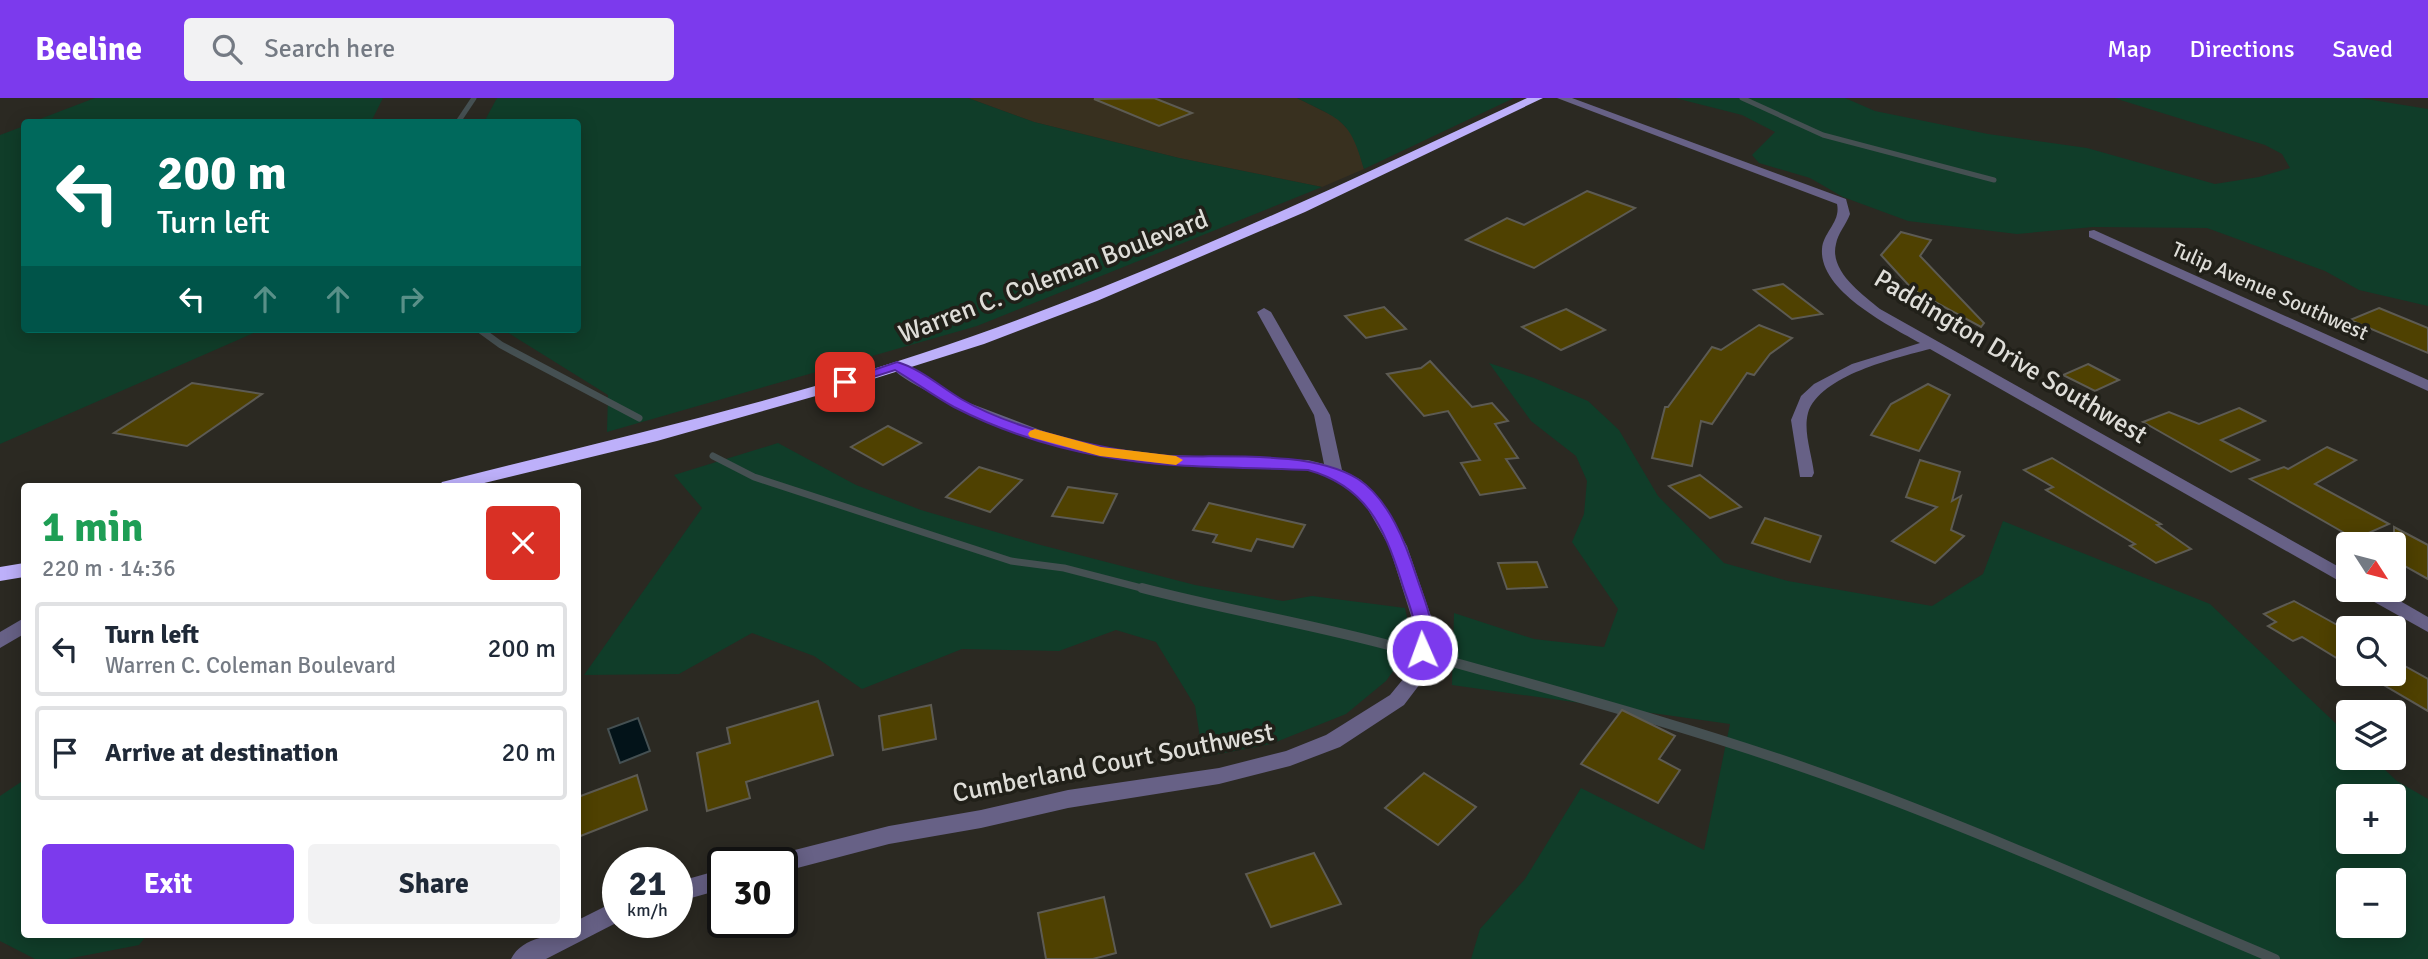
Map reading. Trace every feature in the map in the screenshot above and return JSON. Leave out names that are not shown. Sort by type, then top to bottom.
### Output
[{"type":"highway","name":"Warren C. Coleman Boulevard","points":[[461,483],[650,437],[978,340],[1173,264],[1300,209],[1537,98]]},
{"type":"highway","points":[[0,574],[21,570]]},
{"type":"street","name":"Paddington Drive Southwest","points":[[1562,98],[1842,202],[1846,208],[1845,216],[1832,233],[1828,250],[1830,261],[1841,279],[1875,312],[2336,572]]},
{"type":"street","name":"Tulip Avenue Southwest","points":[[2094,234],[2428,386]]},
{"type":"street","points":[[1264,312],[1322,415],[1334,472]]},
{"type":"street","points":[[1806,473],[1800,414],[1810,394],[1830,380],[1877,359],[1934,344]]},
{"type":"street","name":"Cumberland Court Southwest","points":[[798,858],[889,835],[981,819],[1068,799],[1220,776],[1290,758],[1333,741],[1397,700],[1413,680],[1422,650],[1423,622],[1398,546],[1373,503],[1355,484],[1334,472],[1308,465],[1166,460],[1100,452],[1042,436],[959,404],[897,366]]},
{"type":"street","points":[[2388,602],[2428,625]]},
{"type":"street","points":[[0,642],[21,627]]},
{"type":"street","points":[[581,929],[602,918]]},
{"type":"street","points":[[523,959],[563,938]]},
{"type":"shaded area","points":[[968,98],[1297,98],[1337,118],[1355,137],[1364,169],[1322,187],[1179,158],[1034,122]]},
{"type":"shaded area","points":[[638,718],[650,751],[620,763],[608,729]]},
{"type":"green space","points":[[95,98],[383,98],[372,119],[40,119]]},
{"type":"green space","points":[[497,98],[968,98],[1034,122],[1179,158],[1322,187],[977,326],[607,432],[608,395],[508,333],[581,333],[581,119],[486,119]]},
{"type":"green space","points":[[1297,98],[1514,98],[1364,169],[1354,140],[1342,123]]},
{"type":"green space","points":[[1675,98],[1845,98],[1875,111],[1988,134],[2087,148],[2215,184],[2259,177],[2290,168],[2282,154],[2265,145],[2114,98],[2360,98],[2428,109],[2428,306],[2359,290],[2325,271],[2207,228],[2093,227],[2017,234],[1908,221],[1843,197],[1810,178],[1759,163],[1752,155],[1775,132],[1742,115]]},
{"type":"green space","points":[[21,127],[21,333],[254,333],[0,444],[0,135]]},
{"type":"green space","points":[[1489,363],[1534,378],[1588,401],[1619,430],[1658,496],[1724,563],[1788,581],[1932,606],[1983,574],[2003,521],[2210,604],[2336,724],[2336,770],[2385,770],[2402,784],[2336,784],[2336,854],[2406,854],[2406,786],[2428,799],[2428,959],[1471,959],[1480,929],[1525,879],[1581,788],[1704,850],[1730,724],[1452,685],[1454,613],[1534,639],[1604,647],[1618,609],[1572,542],[1584,514],[1587,481],[1576,456],[1531,421]]},
{"type":"green space","points":[[778,443],[856,485],[921,510],[1037,544],[1195,585],[1283,601],[1312,596],[1405,608],[1410,631],[1401,660],[1386,681],[1346,714],[1271,744],[1203,757],[1195,706],[1156,642],[1116,630],[1059,651],[962,649],[862,689],[814,656],[752,633],[679,674],[584,675],[702,508],[674,475]]},
{"type":"green space","points":[[21,782],[21,938],[145,938],[139,945],[67,959],[35,959],[0,941],[0,796]]},
{"type":"building","points":[[1154,98],[1192,113],[1159,126],[1094,99]]},
{"type":"building","points":[[1587,191],[1635,208],[1534,268],[1466,240],[1507,218],[1524,225]]},
{"type":"building","points":[[1901,232],[1931,240],[1920,256],[1984,323],[1981,327],[1913,290],[1881,255]]},
{"type":"building","points":[[1783,284],[1822,314],[1792,319],[1754,290]]},
{"type":"building","points":[[1384,307],[1406,329],[1366,338],[1345,316]]},
{"type":"building","points":[[2379,308],[2428,328],[2428,353],[2350,320]]},
{"type":"building","points":[[1566,309],[1605,330],[1561,350],[1522,327]]},
{"type":"building","points":[[1759,325],[1792,338],[1770,354],[1754,375],[1747,373],[1712,424],[1701,421],[1692,466],[1652,458],[1665,407],[1668,407],[1712,347],[1721,350]]},
{"type":"building","points":[[1430,361],[1472,407],[1492,403],[1508,421],[1495,424],[1518,458],[1506,459],[1525,488],[1480,495],[1461,463],[1480,460],[1448,411],[1424,416],[1387,374],[1421,368]]},
{"type":"building","points":[[2088,364],[2119,380],[2095,391],[2063,375]]},
{"type":"building","points":[[192,383],[262,394],[187,446],[114,433]]},
{"type":"building","points":[[1928,384],[1950,395],[1919,451],[1871,435],[1891,404]]},
{"type":"building","points":[[2239,408],[2265,421],[2221,440],[2259,460],[2231,472],[2143,422],[2169,412],[2199,424]]},
{"type":"building","points":[[888,426],[921,443],[883,465],[851,447]]},
{"type":"building","points":[[2327,447],[2356,460],[2315,484],[2389,524],[2371,532],[2343,532],[2250,479],[2284,467],[2288,469]]},
{"type":"building","points":[[2052,458],[2161,524],[2157,525],[2191,549],[2156,563],[2130,546],[2135,544],[2046,490],[2053,487],[2024,470]]},
{"type":"building","points":[[1920,460],[1960,472],[1952,501],[1961,496],[1951,530],[1964,536],[1935,563],[1892,541],[1937,507],[1906,497]]},
{"type":"building","points":[[979,467],[1022,480],[990,512],[946,497]]},
{"type":"building","points":[[1700,475],[1741,507],[1710,518],[1669,486]]},
{"type":"building","points":[[1068,487],[1117,494],[1103,523],[1052,516]]},
{"type":"building","points":[[1209,503],[1305,525],[1293,547],[1257,539],[1251,551],[1213,542],[1217,535],[1193,530]]},
{"type":"building","points":[[1765,518],[1821,536],[1810,562],[1752,543]]},
{"type":"building","points":[[2406,533],[2428,545],[2428,579],[2406,567]]},
{"type":"building","points":[[1537,562],[1547,587],[1507,589],[1498,563]]},
{"type":"building","points":[[2294,601],[2336,624],[2336,658],[2302,637],[2293,641],[2268,626],[2276,622],[2264,614]]},
{"type":"building","points":[[2406,667],[2428,679],[2428,711],[2385,686],[2406,686]]},
{"type":"building","points":[[818,701],[833,755],[746,782],[750,798],[707,811],[697,753],[730,743],[727,728]]},
{"type":"building","points":[[931,705],[936,739],[883,750],[879,716]]},
{"type":"building","points":[[1622,710],[1675,736],[1659,759],[1680,770],[1658,803],[1581,764]]},
{"type":"building","points":[[1424,773],[1476,807],[1438,845],[1385,808]]},
{"type":"building","points":[[637,775],[647,810],[581,836],[581,796]]},
{"type":"building","points":[[1314,853],[1341,904],[1271,927],[1246,874]]},
{"type":"building","points":[[1104,897],[1116,953],[1093,959],[1046,959],[1038,913]]},
{"type":"waterway","points":[[460,119],[474,98]]},
{"type":"waterway","points":[[1742,98],[1823,135],[1994,180]]},
{"type":"waterway","points":[[484,333],[501,345],[639,418]]},
{"type":"waterway","points":[[713,456],[754,477],[1011,561],[1064,568],[1149,590]]},
{"type":"waterway","points":[[1142,588],[1396,647]]},
{"type":"waterway","points":[[1445,660],[1656,720],[1812,770],[1968,829],[2275,959]]},
{"type":"slow traffic","points":[[1035,434],[1100,452],[1176,460]]},
{"type":"route","points":[[845,382],[897,366],[959,404],[1042,436],[1100,452],[1166,460],[1308,465],[1334,472],[1355,484],[1373,503],[1398,546],[1423,622],[1422,650]]}]
